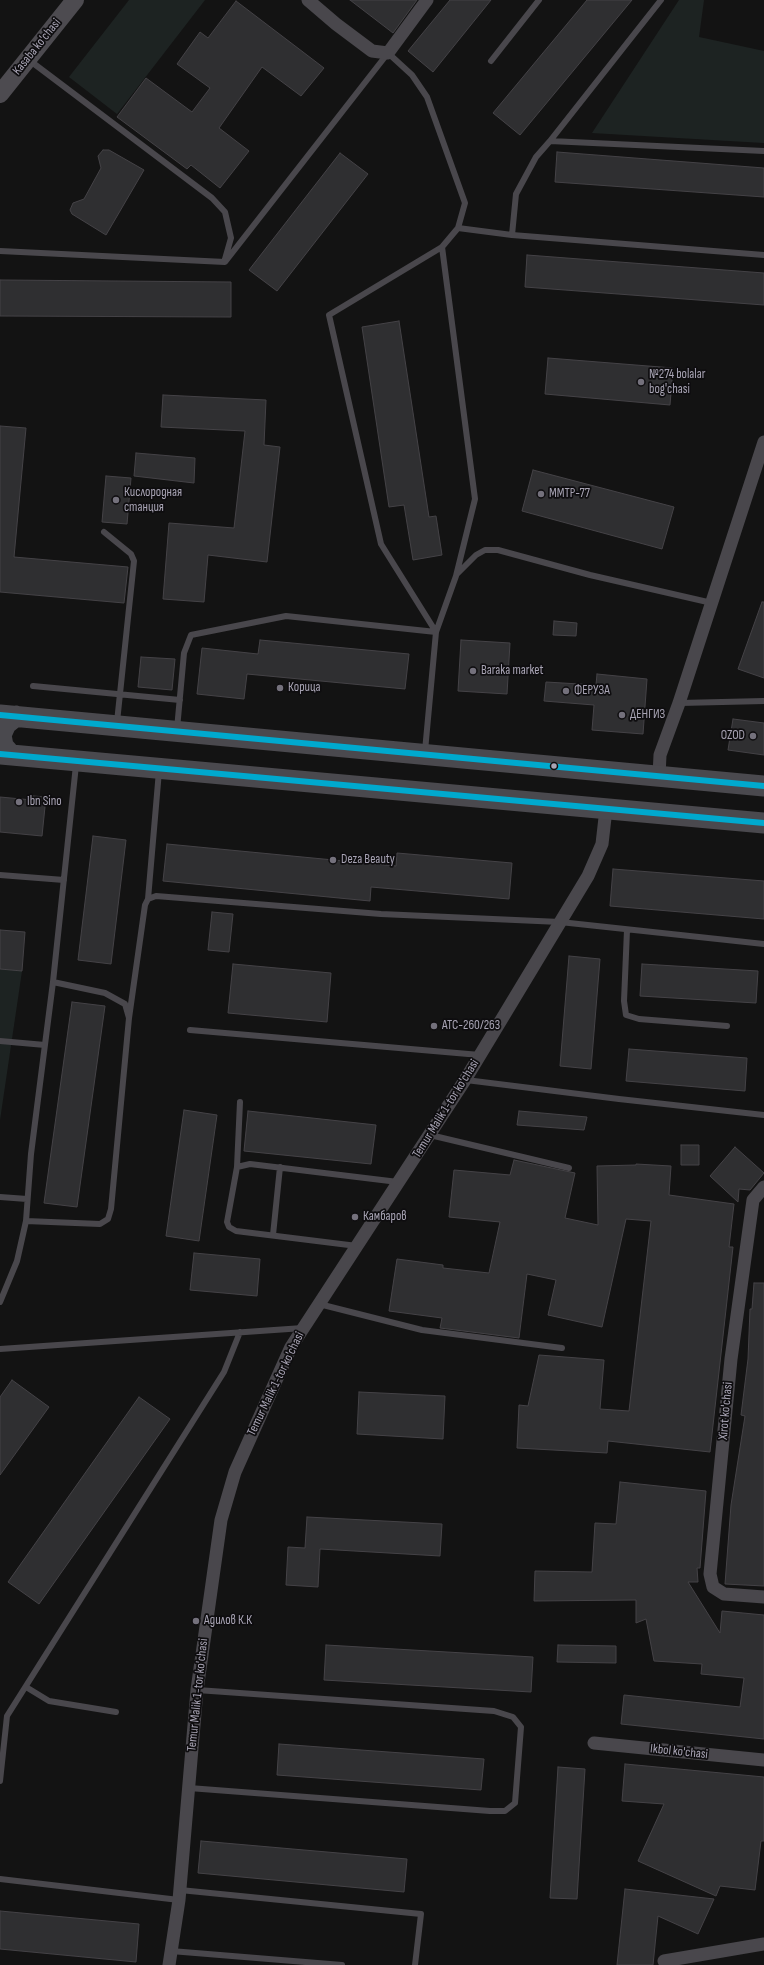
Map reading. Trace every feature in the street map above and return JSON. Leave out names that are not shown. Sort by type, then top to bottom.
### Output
[{"type":"main road","points":[[764,786],[8,716],[1,735],[6,755],[764,823]]},
{"type":"street","name":"Kasaba ko'chasi","points":[[0,94],[75,0]]},
{"type":"street","points":[[308,0],[336,24],[372,51],[388,53],[427,0]]},
{"type":"street","points":[[659,776],[660,755],[680,702],[764,442]]},
{"type":"street","name":"Temur Malik 1-tor ko'chasi","points":[[169,1965],[180,1895],[197,1690],[221,1520],[226,1497],[256,1423],[291,1347],[400,1182],[465,1080],[588,876],[602,844],[606,809]]},
{"type":"street","name":"Xirot ko'chasi","points":[[764,1188],[753,1200],[730,1360],[710,1574],[713,1587],[724,1594],[764,1597]]},
{"type":"street","name":"Ikbol ko'chasi","points":[[594,1743],[764,1760]]},
{"type":"street","points":[[664,1961],[764,1944]]},
{"type":"lane","points":[[491,61],[539,0]]},
{"type":"lane","points":[[512,235],[516,194],[536,157],[661,0]]},
{"type":"lane","points":[[225,262],[388,53],[412,75],[427,97],[465,203],[458,228],[442,247],[329,315],[381,544],[436,632]]},
{"type":"lane","points":[[27,59],[212,198],[226,212],[230,238],[225,262]]},
{"type":"lane","points":[[550,141],[764,151]]},
{"type":"lane","points":[[458,228],[512,235],[764,255]]},
{"type":"lane","points":[[425,754],[436,632],[456,576],[475,499],[442,247]]},
{"type":"lane","points":[[0,251],[225,262]]},
{"type":"lane","points":[[104,532],[131,554],[134,562],[121,694],[116,726]]},
{"type":"lane","points":[[456,576],[476,555],[485,550],[498,550],[590,575],[712,603]]},
{"type":"lane","points":[[176,731],[184,653],[191,635],[286,616],[436,632]]},
{"type":"lane","points":[[33,686],[180,700]]},
{"type":"lane","points":[[680,702],[764,700]]},
{"type":"lane","points":[[0,1302],[17,1260],[26,1221],[31,1154],[53,982],[77,761]]},
{"type":"lane","points":[[26,1221],[100,1224],[108,1219],[111,1209],[129,1018],[145,905],[148,899],[159,769]]},
{"type":"lane","points":[[0,875],[64,880]]},
{"type":"lane","points":[[148,899],[156,896],[381,914],[560,922],[764,944]]},
{"type":"lane","points":[[627,930],[624,1001],[626,1015],[639,1019],[727,1026]]},
{"type":"lane","points":[[53,982],[105,993],[112,996],[125,1004],[129,1018]]},
{"type":"lane","points":[[190,1030],[480,1055]]},
{"type":"lane","points":[[0,1041],[45,1045]]},
{"type":"lane","points":[[465,1080],[764,1115]]},
{"type":"lane","points":[[240,1102],[237,1167],[227,1222],[229,1227],[236,1231],[357,1246]]},
{"type":"lane","points":[[430,1135],[570,1168]]},
{"type":"lane","points":[[237,1167],[250,1164],[400,1182]]},
{"type":"lane","points":[[273,1235],[280,1167]]},
{"type":"lane","points":[[0,1197],[27,1199]]},
{"type":"lane","points":[[318,1304],[422,1330],[562,1348]]},
{"type":"lane","points":[[0,1349],[303,1328]]},
{"type":"lane","points":[[0,1781],[1,1760],[8,1716],[224,1372],[240,1332]]},
{"type":"lane","points":[[26,1687],[49,1701],[116,1712]]},
{"type":"lane","points":[[189,1788],[490,1811],[505,1811],[516,1803],[521,1727],[512,1717],[494,1711],[197,1690]]},
{"type":"lane","points":[[0,1879],[421,1914],[415,1965]]},
{"type":"lane","points":[[171,1951],[342,1965]]},
{"type":"shaded area","points":[[129,0],[205,0],[117,114],[69,77]]},
{"type":"shaded area","points":[[679,0],[704,0],[699,37],[764,51],[764,143],[592,133]]},
{"type":"shaded area","points":[[0,969],[22,971],[0,1120]]},
{"type":"building","points":[[350,0],[417,0],[393,33]]},
{"type":"building","points":[[450,0],[491,0],[433,72],[408,51]]},
{"type":"building","points":[[587,0],[632,0],[520,135],[493,113]]},
{"type":"building","points":[[236,1],[324,68],[301,96],[262,67],[219,128],[249,151],[220,188],[191,165],[187,169],[117,117],[146,78],[192,112],[210,88],[177,64],[200,32],[208,38]]},
{"type":"building","points":[[103,150],[109,150],[144,170],[106,235],[72,214],[70,210],[73,203],[84,199],[101,168],[98,156]]},
{"type":"building","points":[[557,152],[764,168],[764,197],[555,182]]},
{"type":"building","points":[[340,153],[368,174],[277,291],[249,270]]},
{"type":"building","points":[[527,255],[764,273],[764,305],[525,287]]},
{"type":"building","points":[[0,280],[231,282],[231,317],[0,316]]},
{"type":"building","points":[[399,321],[429,517],[436,516],[442,555],[413,560],[404,505],[389,507],[362,327]]},
{"type":"building","points":[[548,358],[673,368],[670,405],[545,394]]},
{"type":"building","points":[[163,395],[266,400],[264,445],[280,447],[267,562],[208,555],[204,602],[163,599],[169,523],[234,528],[245,431],[161,427]]},
{"type":"building","points":[[0,426],[26,428],[14,557],[128,567],[124,603],[0,592]]},
{"type":"building","points":[[136,453],[195,458],[194,483],[134,476]]},
{"type":"building","points":[[533,470],[674,507],[662,549],[522,511]]},
{"type":"building","name":"Кислородная станция","points":[[106,476],[131,478],[127,524],[102,522]]},
{"type":"building","points":[[762,602],[764,602],[764,678],[738,669]]},
{"type":"building","points":[[554,621],[577,623],[576,636],[553,635]]},
{"type":"building","points":[[260,640],[409,654],[405,689],[247,674],[244,699],[197,694],[202,648],[258,654]]},
{"type":"building","points":[[461,640],[510,643],[507,694],[458,691]]},
{"type":"building","points":[[141,657],[175,659],[172,690],[138,687]]},
{"type":"building","points":[[597,674],[647,679],[643,734],[592,730],[594,705],[544,701],[546,682],[596,685]]},
{"type":"building","points":[[733,719],[764,723],[764,755],[728,750]]},
{"type":"building","points":[[33,796],[46,797],[42,836],[0,832],[0,797],[32,800]]},
{"type":"building","points":[[93,836],[126,840],[111,964],[78,960]]},
{"type":"building","points":[[167,844],[396,866],[397,853],[512,863],[509,899],[371,887],[370,901],[163,881]]},
{"type":"building","points":[[613,869],[764,881],[764,919],[610,906]]},
{"type":"building","points":[[212,912],[233,914],[229,952],[208,950]]},
{"type":"building","points":[[0,930],[25,932],[22,971],[0,969]]},
{"type":"building","points":[[569,956],[600,959],[591,1069],[560,1066]]},
{"type":"building","points":[[233,964],[331,973],[327,1022],[228,1013]]},
{"type":"building","points":[[642,964],[758,971],[756,1003],[640,996]]},
{"type":"building","points":[[72,1002],[105,1006],[77,1207],[44,1203]]},
{"type":"building","points":[[629,1049],[747,1058],[745,1091],[626,1081]]},
{"type":"building","points":[[184,1110],[217,1115],[199,1241],[166,1236]]},
{"type":"building","points":[[248,1111],[376,1125],[371,1164],[244,1151]]},
{"type":"building","points":[[519,1111],[587,1117],[584,1130],[517,1125]]},
{"type":"building","points":[[681,1145],[699,1145],[699,1165],[681,1165]]},
{"type":"building","points":[[735,1147],[764,1173],[750,1190],[739,1189],[738,1202],[710,1176]]},
{"type":"building","points":[[514,1160],[575,1173],[565,1218],[598,1225],[597,1166],[636,1164],[671,1166],[669,1195],[734,1204],[729,1247],[733,1247],[710,1452],[608,1441],[607,1453],[517,1448],[519,1405],[528,1406],[539,1355],[604,1360],[600,1409],[629,1411],[651,1221],[626,1219],[602,1327],[548,1315],[556,1280],[527,1274],[519,1338],[440,1328],[442,1318],[389,1311],[397,1259],[443,1265],[443,1268],[489,1273],[500,1222],[449,1217],[454,1170],[510,1175]]},
{"type":"building","points":[[194,1253],[260,1259],[257,1296],[190,1290]]},
{"type":"building","points":[[754,1283],[764,1283],[764,1586],[725,1584],[731,1505],[745,1416],[741,1415],[748,1359],[750,1309],[752,1309]]},
{"type":"building","points":[[12,1380],[49,1407],[0,1475],[0,1397]]},
{"type":"building","points":[[359,1392],[445,1396],[443,1439],[357,1434]]},
{"type":"building","points":[[139,1397],[170,1419],[39,1604],[8,1582]]},
{"type":"building","points":[[620,1482],[706,1491],[700,1568],[697,1568],[698,1582],[688,1582],[720,1633],[722,1611],[764,1615],[764,1739],[621,1724],[624,1695],[740,1707],[744,1678],[701,1674],[702,1664],[654,1661],[646,1619],[636,1623],[636,1600],[534,1601],[535,1571],[592,1572],[595,1523],[616,1524]]},
{"type":"building","points":[[307,1517],[442,1524],[440,1556],[320,1549],[318,1587],[286,1585],[288,1547],[305,1548]]},
{"type":"building","points":[[326,1645],[533,1657],[531,1692],[324,1680]]},
{"type":"building","points":[[558,1645],[616,1646],[616,1663],[557,1662]]},
{"type":"building","points":[[279,1744],[484,1759],[481,1790],[277,1775]]},
{"type":"building","points":[[625,1764],[764,1777],[764,1841],[761,1841],[755,1890],[720,1886],[716,1896],[638,1861],[664,1804],[622,1801]]},
{"type":"building","points":[[558,1767],[585,1769],[577,1899],[550,1898]]},
{"type":"building","points":[[201,1841],[407,1859],[404,1892],[198,1873]]},
{"type":"building","points":[[625,1889],[714,1899],[698,1934],[658,1916],[653,1965],[617,1965]]},
{"type":"building","points":[[0,1911],[139,1924],[136,1962],[0,1949]]},
{"type":"transit line","points":[[0,715],[764,786]]},
{"type":"transit line","points":[[0,754],[764,823]]},
{"type":"place","name":"№274 bolalar bog'chasi","points":[[641,382]]},
{"type":"place","name":"MMTP-77","points":[[541,494]]},
{"type":"place","name":"Кислородная станция","points":[[116,500]]},
{"type":"place","name":"Baraka market","points":[[473,671]]},
{"type":"place","name":"Корица","points":[[280,688]]},
{"type":"place","name":"ФЕРУЗА","points":[[566,691]]},
{"type":"place","name":"ДЕНГИЗ","points":[[622,715]]},
{"type":"place","name":"OZOD","points":[[753,736]]},
{"type":"place","name":"Ibn Sino","points":[[19,802]]},
{"type":"place","name":"Deza Beauty","points":[[333,860]]},
{"type":"place","name":"АТС-260/263","points":[[434,1026]]},
{"type":"place","name":"Камбаров","points":[[355,1217]]},
{"type":"place","name":"Адилов К.К","points":[[196,1621]]}]
